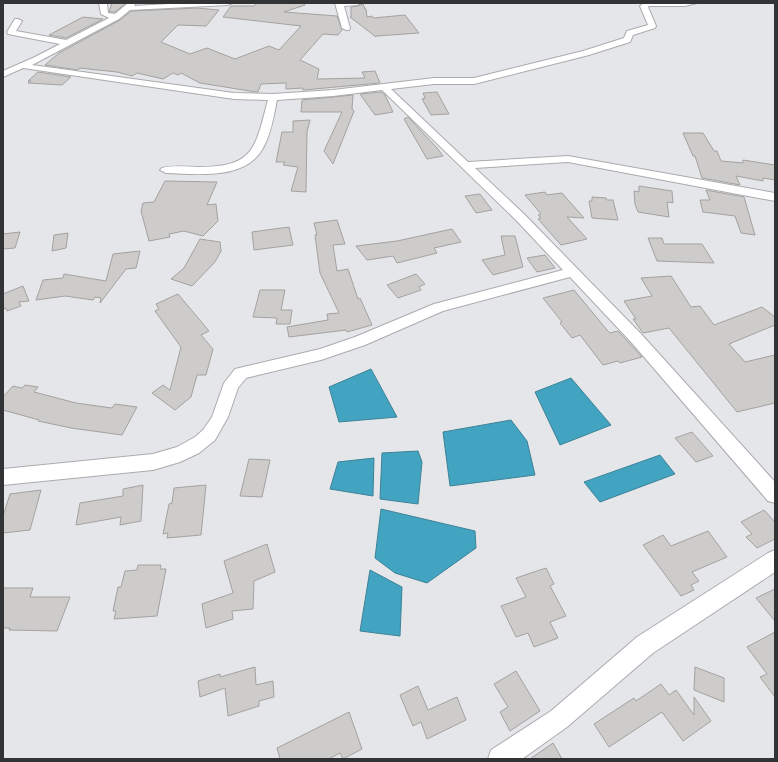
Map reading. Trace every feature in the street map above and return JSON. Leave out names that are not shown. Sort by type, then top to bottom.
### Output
[{"type":"street","points":[[103,3],[105,14],[116,17]]},
{"type":"street","points":[[3,74],[24,66],[116,17],[130,6],[228,3]]},
{"type":"street","points":[[346,28],[344,24],[344,14],[339,4],[357,3]]},
{"type":"street","points":[[24,66],[234,96],[273,97],[333,93],[434,81],[474,81],[586,53],[627,40],[630,33],[652,26],[644,6],[648,4],[693,3]]},
{"type":"street","points":[[18,21],[11,32],[67,43]]},
{"type":"street","points":[[384,87],[520,217],[638,339],[775,495]]},
{"type":"street","points":[[166,170],[222,169],[236,167],[246,163],[252,157],[262,137],[273,97]]},
{"type":"street","points":[[465,165],[568,160],[775,197]]},
{"type":"street","points":[[3,476],[154,462],[169,459],[184,453],[201,442],[220,418],[226,396],[233,380],[241,373],[321,354],[360,341],[439,307],[572,272]]},
{"type":"street","points":[[500,759],[559,719],[645,645],[775,560]]},
{"type":"water","points":[[371,369],[397,417],[339,422],[329,387]]},
{"type":"water","points":[[571,378],[611,425],[560,445],[535,392]]},
{"type":"water","points":[[511,420],[527,441],[535,475],[450,486],[443,432]]},
{"type":"water","points":[[418,451],[422,462],[418,504],[380,499],[382,453]]},
{"type":"water","points":[[660,455],[675,474],[600,502],[584,482]]},
{"type":"water","points":[[374,458],[373,496],[330,489],[338,462]]},
{"type":"water","points":[[381,509],[475,531],[476,548],[427,583],[395,573],[375,558]]},
{"type":"water","points":[[370,570],[402,587],[400,636],[360,631]]},
{"type":"building","points":[[112,3],[126,3],[115,12],[109,12]]},
{"type":"building","points":[[257,3],[304,3],[305,5],[284,12],[337,16],[342,30],[338,35],[323,34],[300,60],[319,69],[317,79],[365,78],[362,72],[375,71],[380,83],[303,90],[303,88],[286,89],[286,83],[261,84],[258,92],[256,92],[200,83],[181,73],[178,75],[173,73],[163,79],[137,73],[132,76],[117,72],[79,68],[78,70],[45,65],[59,53],[120,20],[131,11],[197,8],[219,10],[206,26],[178,25],[161,42],[190,54],[207,48],[235,59],[269,46],[279,50],[301,26],[223,17],[231,6],[254,6]]},
{"type":"building","points":[[363,4],[366,9],[367,17],[372,16],[373,18],[405,15],[419,33],[376,37],[350,17],[351,7]]},
{"type":"building","points":[[83,17],[103,19],[66,38],[49,35]]},
{"type":"building","points":[[38,72],[71,77],[62,85],[28,83],[31,81],[28,81]]},
{"type":"building","points":[[381,92],[385,95],[393,112],[375,115],[360,94]]},
{"type":"building","points":[[437,92],[449,114],[431,115],[422,99],[425,98],[423,93]]},
{"type":"building","points":[[353,95],[352,109],[354,111],[333,164],[324,151],[342,112],[301,112],[302,100]]},
{"type":"building","points":[[408,117],[443,156],[427,159],[404,119]]},
{"type":"building","points":[[310,120],[307,132],[306,192],[291,191],[298,167],[283,165],[285,162],[276,162],[282,132],[293,132],[293,121]]},
{"type":"building","points":[[683,133],[703,133],[714,151],[717,151],[721,161],[743,163],[743,160],[775,165],[775,180],[763,178],[763,181],[736,176],[740,185],[702,178],[695,156],[693,156]]},
{"type":"building","points":[[165,181],[217,182],[207,205],[216,204],[218,221],[203,236],[184,231],[169,234],[170,237],[149,241],[141,211],[143,203],[154,202]]},
{"type":"building","points":[[639,186],[672,191],[673,203],[667,202],[669,217],[638,212],[635,204],[634,191],[639,192]]},
{"type":"building","points":[[706,190],[744,197],[755,235],[741,233],[735,216],[703,212],[700,200],[710,200]]},
{"type":"building","points":[[545,192],[547,195],[562,193],[584,218],[567,217],[587,239],[561,245],[538,219],[541,218],[538,215],[541,214],[525,195]]},
{"type":"building","points":[[480,194],[492,210],[476,213],[465,196]]},
{"type":"building","points":[[592,197],[613,200],[618,220],[592,218],[589,201],[592,201]]},
{"type":"building","points":[[337,220],[345,244],[333,245],[337,271],[348,269],[358,299],[360,298],[372,325],[347,332],[346,330],[289,337],[287,327],[328,320],[327,314],[339,313],[320,273],[315,235],[317,235],[314,223]]},
{"type":"building","points":[[289,227],[293,245],[254,250],[252,232]]},
{"type":"building","points":[[452,229],[461,242],[434,248],[437,253],[397,263],[393,256],[367,260],[356,246],[397,241]]},
{"type":"building","points":[[20,232],[15,248],[3,249],[3,234]]},
{"type":"building","points":[[68,233],[66,248],[52,251],[54,235]]},
{"type":"building","points":[[501,236],[515,236],[523,267],[493,275],[482,260],[505,255]]},
{"type":"building","points":[[648,238],[662,238],[664,244],[702,244],[714,263],[657,261]]},
{"type":"building","points":[[200,239],[220,242],[221,251],[215,262],[192,286],[171,279],[184,268]]},
{"type":"building","points":[[140,251],[136,268],[126,269],[100,303],[101,298],[95,297],[93,300],[65,296],[36,300],[43,280],[63,278],[64,274],[106,281],[113,254]]},
{"type":"building","points":[[545,255],[555,268],[537,272],[527,258]]},
{"type":"building","points":[[416,274],[425,284],[419,287],[421,290],[398,298],[387,285]]},
{"type":"building","points":[[671,276],[691,307],[700,306],[714,325],[762,307],[775,317],[775,325],[729,344],[745,362],[775,355],[775,403],[737,412],[669,328],[643,333],[633,319],[636,319],[624,301],[652,296],[641,278]]},
{"type":"building","points":[[23,286],[29,301],[19,302],[21,306],[7,311],[6,308],[3,309],[3,294]]},
{"type":"building","points":[[260,290],[285,290],[281,310],[292,310],[290,324],[276,324],[277,318],[253,317]]},
{"type":"building","points":[[574,290],[610,333],[618,331],[642,357],[620,363],[618,361],[603,365],[580,335],[572,338],[560,323],[562,322],[543,298]]},
{"type":"building","points":[[178,294],[209,331],[201,335],[213,349],[206,375],[197,375],[191,397],[175,410],[152,393],[163,385],[170,390],[181,347],[155,311],[159,309],[156,304]]},
{"type":"building","points":[[25,385],[38,387],[34,392],[76,403],[112,408],[115,404],[137,407],[122,435],[71,428],[38,421],[39,420],[3,410],[3,397],[13,386],[22,388]]},
{"type":"building","points":[[692,432],[713,456],[696,462],[675,438]]},
{"type":"building","points":[[249,459],[270,460],[262,497],[240,496]]},
{"type":"building","points":[[143,485],[141,521],[120,525],[121,517],[76,525],[80,503],[123,496],[123,489]]},
{"type":"building","points":[[206,485],[201,535],[167,538],[168,533],[163,534],[169,504],[172,503],[174,488]]},
{"type":"building","points":[[41,490],[30,530],[3,533],[3,516],[10,494]]},
{"type":"building","points":[[764,510],[775,522],[775,539],[757,548],[746,537],[752,534],[741,522]]},
{"type":"building","points":[[708,531],[727,557],[692,572],[699,581],[691,585],[694,590],[681,596],[643,545],[663,535],[671,546]]},
{"type":"building","points":[[267,544],[275,572],[254,581],[253,609],[232,611],[233,619],[206,628],[202,604],[233,593],[224,561]]},
{"type":"building","points":[[138,565],[161,565],[160,569],[166,569],[157,616],[114,619],[116,611],[113,611],[118,587],[121,587],[125,571],[137,570]]},
{"type":"building","points":[[546,568],[554,584],[550,586],[566,616],[550,622],[558,638],[534,647],[528,633],[516,637],[501,606],[526,597],[516,578]]},
{"type":"building","points":[[3,588],[33,588],[30,597],[70,597],[57,631],[9,630],[10,628],[3,628]]},
{"type":"building","points":[[775,589],[775,621],[756,598]]},
{"type":"building","points":[[775,632],[775,697],[760,677],[767,674],[747,647]]},
{"type":"building","points":[[255,667],[256,685],[273,681],[274,697],[259,701],[259,706],[228,716],[225,688],[200,697],[198,681],[220,674],[220,677]]},
{"type":"building","points":[[695,667],[724,678],[724,702],[694,690]]},
{"type":"building","points":[[516,671],[540,711],[510,731],[500,712],[508,707],[494,684]]},
{"type":"building","points":[[661,684],[669,695],[676,690],[694,715],[694,697],[711,721],[683,741],[662,712],[609,747],[594,724],[634,698],[636,701]]},
{"type":"building","points":[[418,686],[428,710],[457,697],[466,720],[427,739],[421,722],[413,726],[400,695]]},
{"type":"building","points":[[349,712],[362,749],[343,759],[340,753],[329,759],[280,759],[277,748]]},
{"type":"building","points":[[553,743],[562,759],[530,759]]}]
